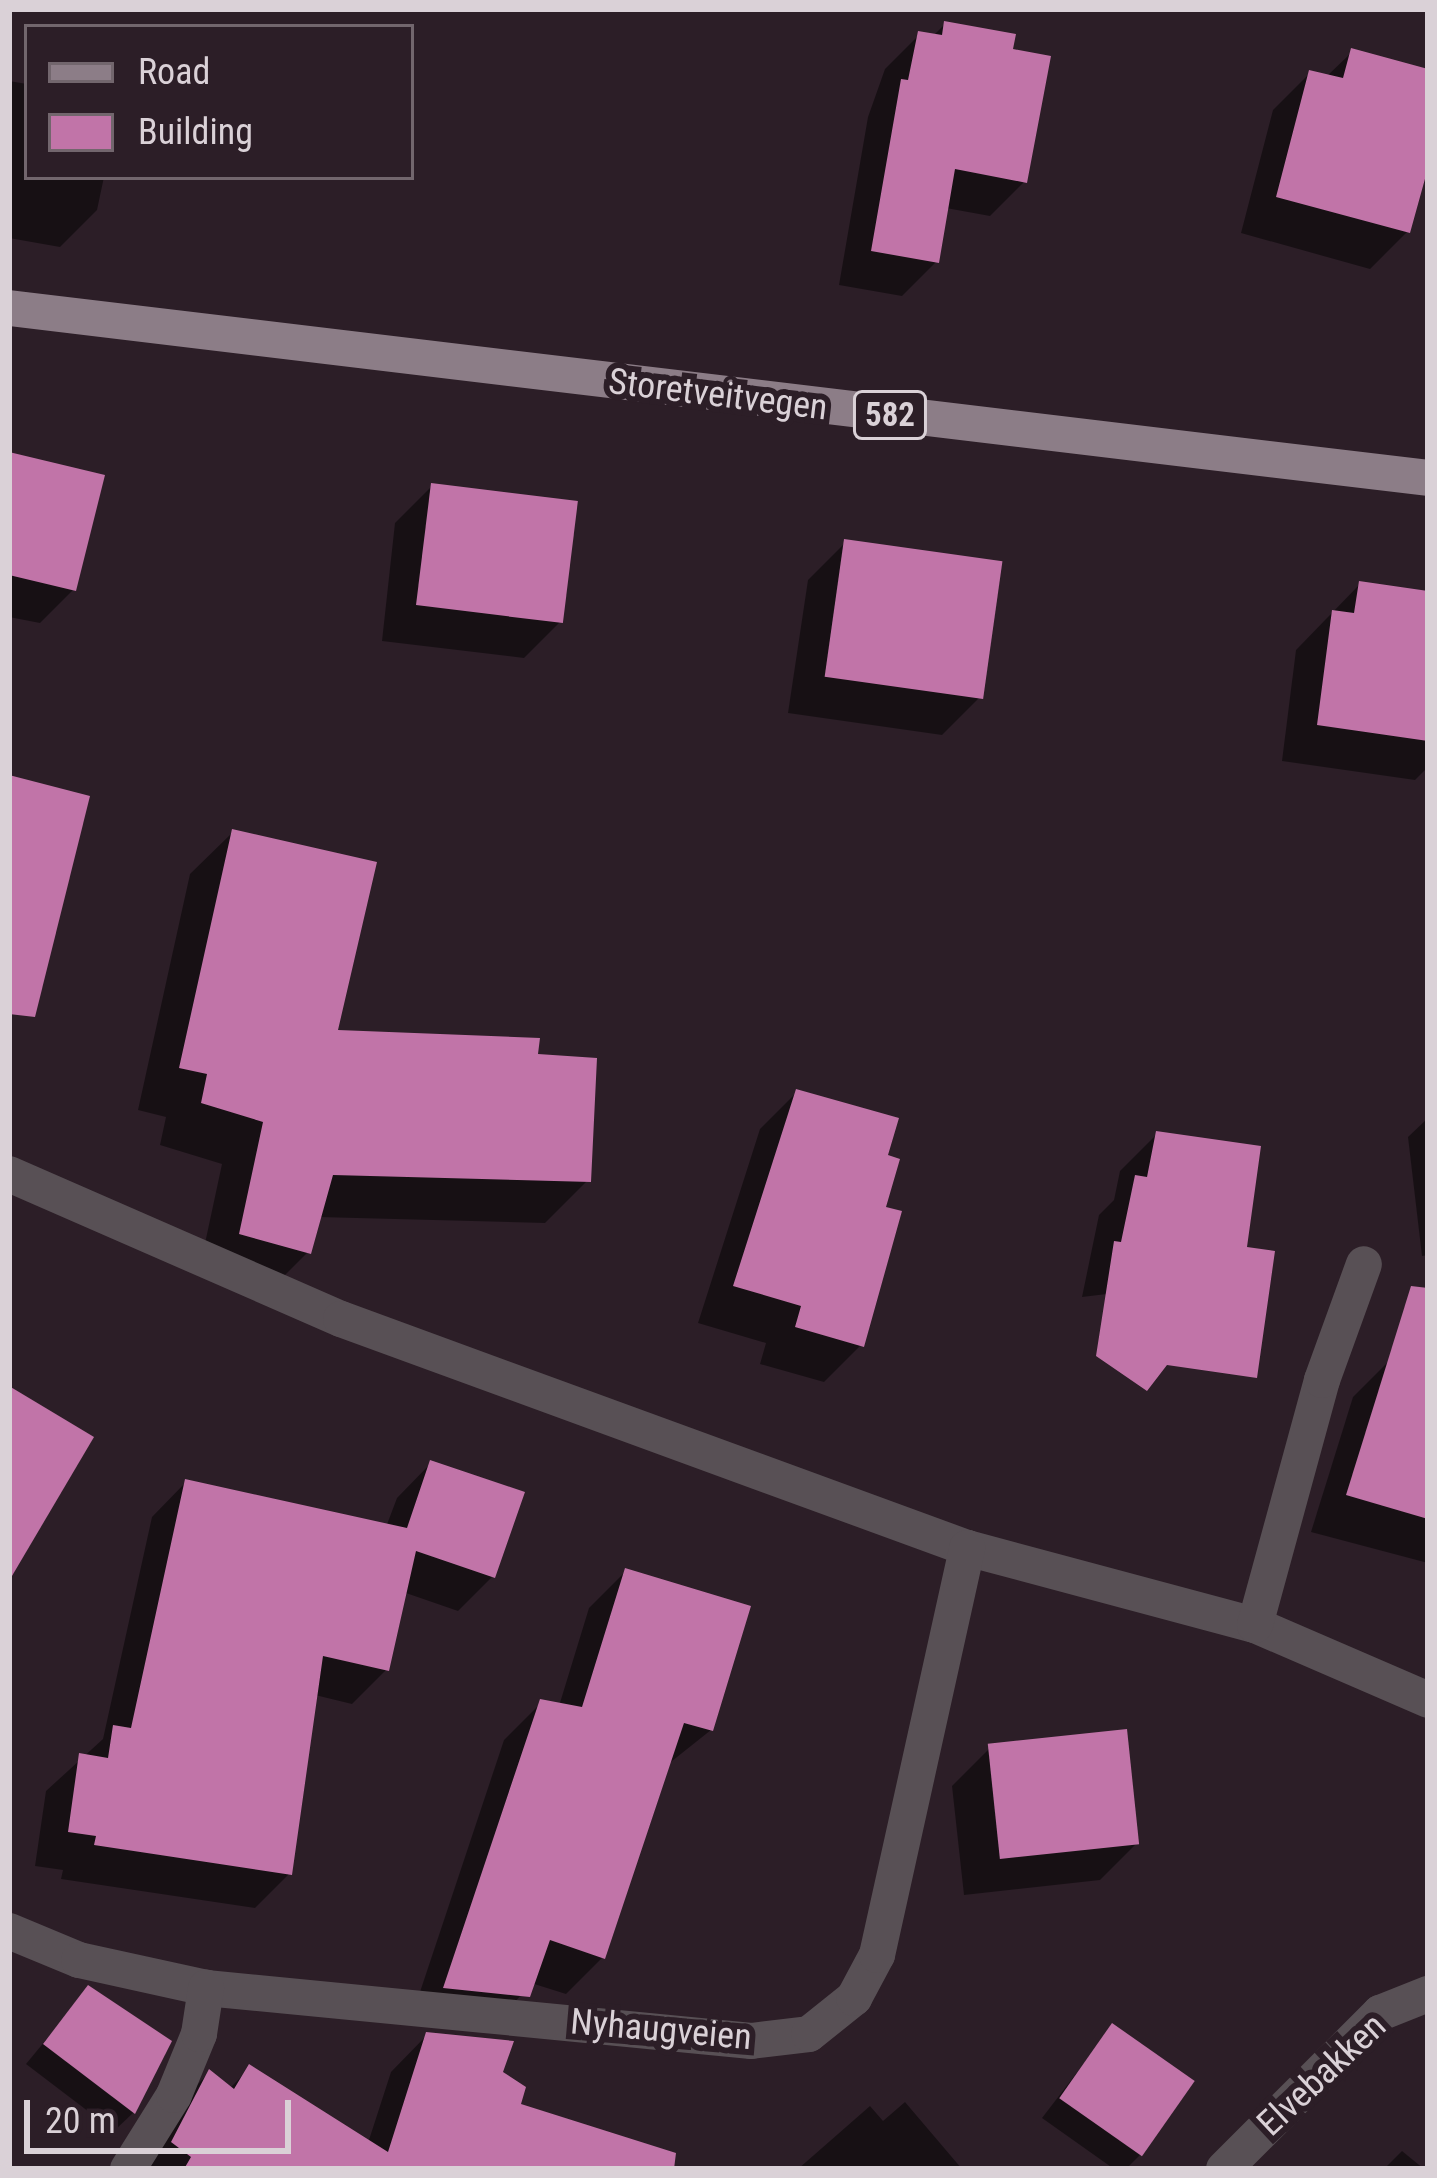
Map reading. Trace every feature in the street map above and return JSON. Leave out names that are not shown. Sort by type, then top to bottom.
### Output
[{"type":"main road","name":"Storetveitvegen","points":[[9,308],[1428,478]]},
{"type":"street","points":[[9,1174],[341,1319],[967,1548],[1255,1625],[1428,1700]]},
{"type":"street","points":[[1255,1625],[1322,1380],[1364,1264]]},
{"type":"street","name":"Nyhaugveien","points":[[9,1931],[79,1960],[206,1988],[751,2042],[833,2022],[877,1955],[967,1548]]},
{"type":"street","points":[[128,2169],[174,2095],[199,2034],[206,1988]]},
{"type":"street","name":"Elvebakken","points":[[1224,2169],[1380,2013],[1428,1994]]},
{"type":"building","points":[[944,21],[1016,34],[1013,49],[1051,56],[1027,183],[955,169],[939,263],[871,251],[901,79],[908,80],[918,31],[942,35]]},
{"type":"building","points":[[1351,48],[1428,69],[1428,168],[1410,233],[1276,197],[1309,70],[1343,78]]},
{"type":"building","points":[[9,452],[105,475],[76,591],[9,575]]},
{"type":"building","points":[[431,483],[578,501],[563,623],[416,605]]},
{"type":"building","points":[[844,539],[1002,561],[983,699],[825,677]]},
{"type":"building","points":[[1359,581],[1428,591],[1428,741],[1317,725],[1332,610],[1354,613]]},
{"type":"building","points":[[9,775],[90,796],[35,1017],[9,1014]]},
{"type":"building","points":[[232,829],[377,862],[338,1030],[540,1038],[538,1054],[597,1058],[591,1182],[333,1175],[311,1254],[239,1234],[263,1122],[201,1103],[207,1074],[179,1068]]},
{"type":"building","points":[[796,1089],[899,1118],[888,1155],[900,1159],[886,1207],[902,1211],[864,1347],[795,1327],[801,1306],[733,1286]]},
{"type":"building","points":[[1156,1131],[1261,1146],[1247,1247],[1275,1251],[1257,1378],[1167,1365],[1147,1391],[1096,1356],[1114,1241],[1121,1242],[1135,1175],[1147,1177]]},
{"type":"building","points":[[1411,1286],[1428,1288],[1428,1519],[1346,1495]]},
{"type":"building","points":[[9,1386],[94,1437],[9,1581]]},
{"type":"building","points":[[430,1460],[525,1492],[495,1578],[416,1551],[389,1671],[323,1656],[292,1875],[94,1845],[96,1836],[68,1832],[79,1753],[108,1758],[113,1725],[131,1728],[185,1479],[407,1528]]},
{"type":"building","points":[[625,1568],[751,1606],[713,1731],[684,1723],[605,1959],[550,1940],[530,1997],[443,1988],[540,1699],[582,1707]]},
{"type":"building","points":[[1127,1729],[1139,1844],[1000,1859],[988,1744]]},
{"type":"building","points":[[88,1985],[172,2041],[135,2114],[43,2044]]},
{"type":"building","points":[[1112,2023],[1195,2081],[1142,2156],[1059,2098]]},
{"type":"building","points":[[426,2032],[514,2041],[503,2072],[526,2087],[521,2104],[676,2153],[674,2169],[184,2169],[191,2157],[171,2142],[209,2069],[234,2089],[249,2064],[388,2152]]}]
